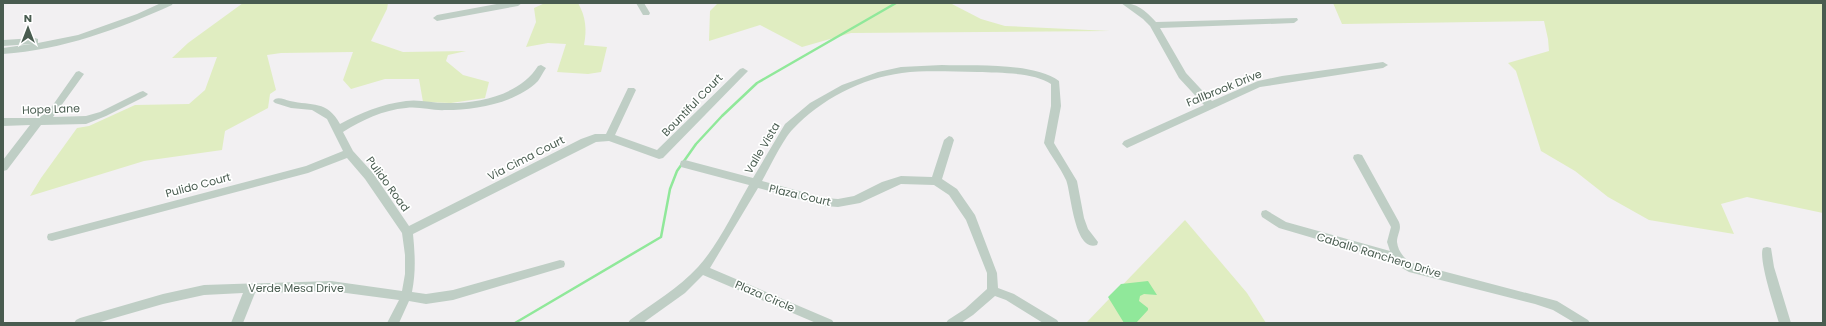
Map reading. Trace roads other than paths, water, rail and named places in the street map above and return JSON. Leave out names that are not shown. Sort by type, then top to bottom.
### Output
[{"type":"street","points":[[3,54],[79,38],[134,18],[169,3]]},
{"type":"street","points":[[437,18],[518,3]]},
{"type":"street","points":[[640,3],[646,13]]},
{"type":"street","points":[[1125,3],[1137,8],[1154,25],[1179,71],[1210,105]]},
{"type":"street","points":[[1154,25],[1294,20]]},
{"type":"street","points":[[3,43],[25,43],[90,33]]},
{"type":"street","points":[[3,50],[18,50]]},
{"type":"street","name":"Fallbrook Drive","points":[[1127,144],[1258,84],[1282,79],[1383,65]]},
{"type":"street","points":[[338,130],[354,120],[389,108],[408,104],[446,107],[463,106],[497,99],[526,85],[538,75],[541,68]]},
{"type":"street","name":"Valle Vista","points":[[634,323],[681,290],[702,270],[712,257],[788,127],[813,105],[845,87],[878,75],[902,70],[988,68],[1032,73],[1048,77],[1056,83],[1056,106],[1049,143],[1072,181],[1079,218],[1084,231],[1093,242]]},
{"type":"street","name":"Bountiful Court","points":[[660,155],[700,116],[708,104],[742,71]]},
{"type":"street","points":[[3,167],[38,122],[51,114],[79,74]]},
{"type":"street","points":[[609,137],[631,90]]},
{"type":"street","name":"Hope Lane","points":[[3,122],[86,120],[103,114],[143,94]]},
{"type":"street","name":"Pulido Road","points":[[278,100],[291,105],[314,107],[331,117],[349,153],[369,176],[407,232],[410,255],[410,274],[406,297],[393,323]]},
{"type":"street","name":"Via Cima Court","points":[[407,232],[584,142],[595,138],[609,137],[660,155]]},
{"type":"street","points":[[936,181],[949,140]]},
{"type":"street","name":"Pulido Court","points":[[52,237],[308,169],[349,153]]},
{"type":"street","points":[[1358,158],[1396,227],[1392,242],[1395,259]]},
{"type":"street","points":[[686,164],[755,184]]},
{"type":"street","name":"Plaza Court","points":[[755,184],[825,202],[837,203],[859,200],[897,181],[911,179],[936,181],[953,192],[971,218],[992,273],[993,291]]},
{"type":"street","name":"Caballo Ranchero Drive","points":[[1266,214],[1283,225],[1395,259],[1410,267],[1552,304],[1584,323]]},
{"type":"street","points":[[1766,251],[1785,323]]},
{"type":"street","name":"Verde Mesa Drive","points":[[80,323],[182,294],[204,290],[331,286],[426,299],[453,295],[560,264]]},
{"type":"street","name":"Plaza Circle","points":[[702,270],[828,323]]},
{"type":"street","points":[[237,323],[251,288]]},
{"type":"street","points":[[952,323],[970,312],[993,291],[1010,297],[1053,323]]},
{"type":"waterway","points":[[515,323],[661,237],[670,189],[677,171],[696,144],[722,116],[757,83],[896,3]]}]
